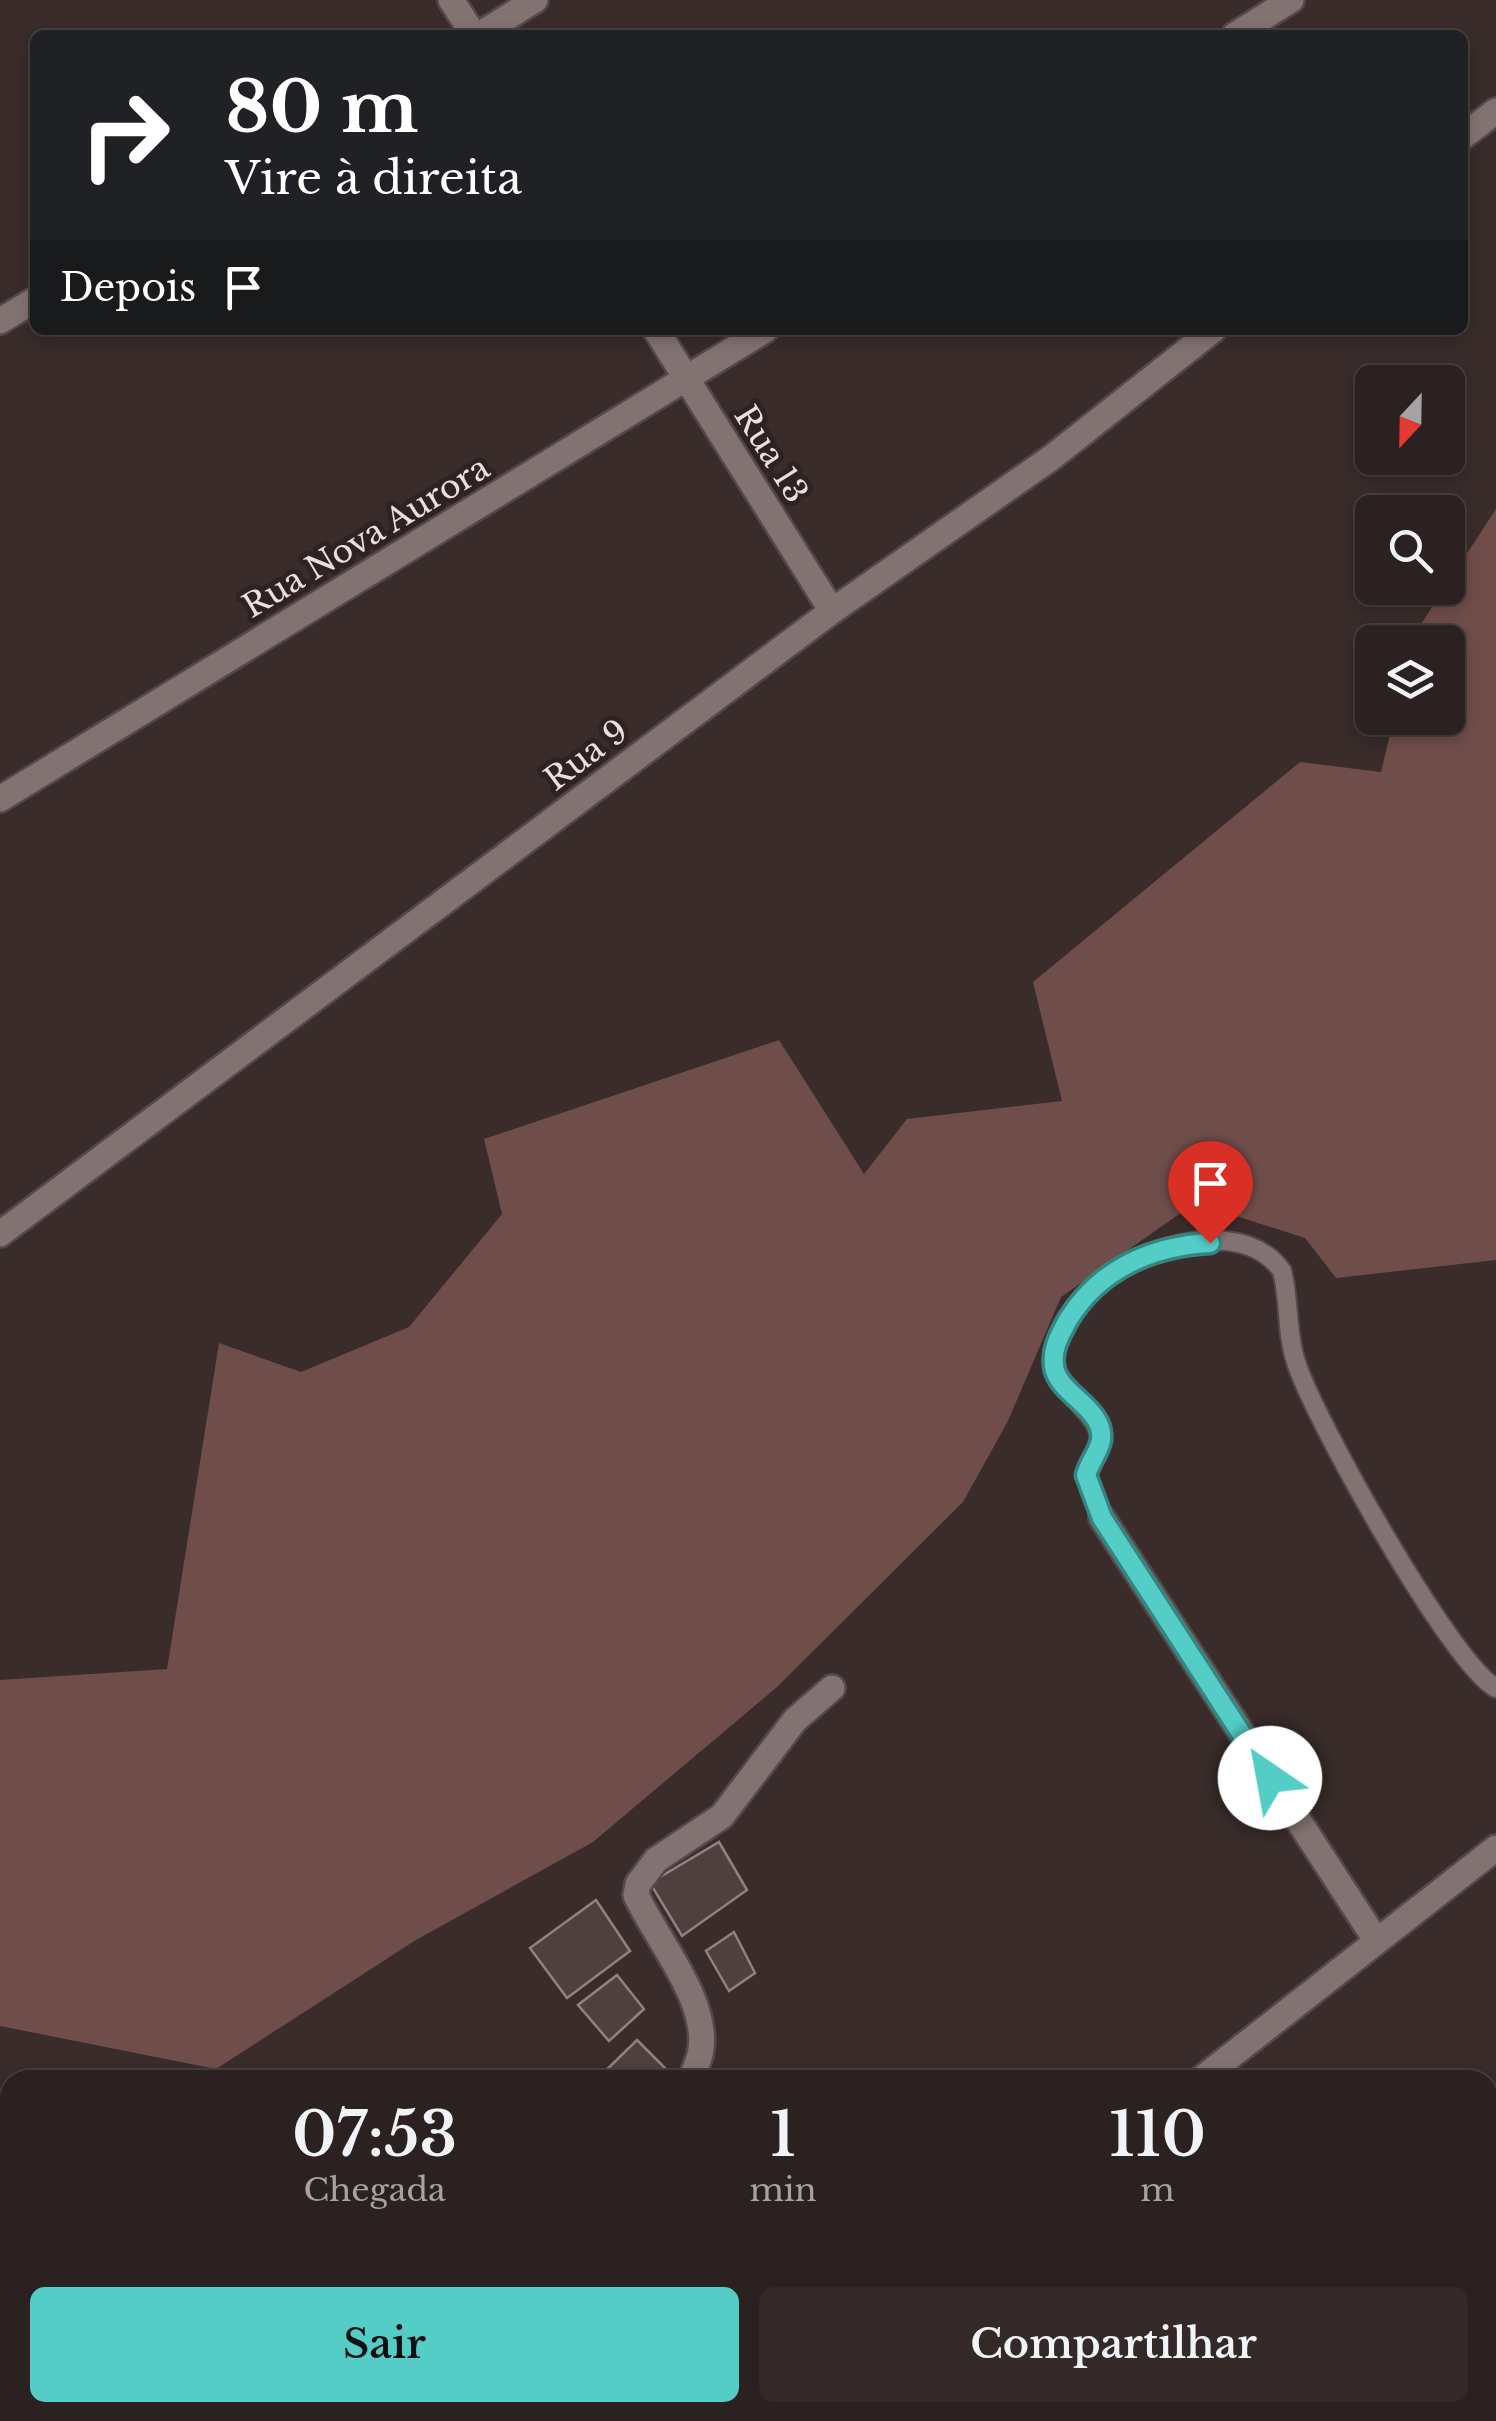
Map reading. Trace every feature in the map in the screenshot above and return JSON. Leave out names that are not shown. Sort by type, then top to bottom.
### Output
[{"type":"street","points":[[451,0],[472,30]]},
{"type":"street","points":[[484,30],[535,0]]},
{"type":"street","points":[[1244,30],[1291,0]]},
{"type":"street","points":[[1468,132],[1496,111]]},
{"type":"street","points":[[0,321],[30,303]]},
{"type":"street","name":"Rua 13","points":[[659,335],[832,611]]},
{"type":"street","name":"Rua Nova Aurora","points":[[0,799],[757,335]]},
{"type":"street","name":"Rua 9","points":[[0,1234],[832,611],[1051,458],[1207,335]]},
{"type":"street","points":[[1102,1518],[1376,1940]]},
{"type":"street","points":[[694,2070],[702,2048],[696,2018],[682,1976],[636,1895],[638,1884],[656,1860],[722,1816],[795,1720],[832,1688]]},
{"type":"street","points":[[1213,2070],[1496,1848]]},
{"type":"lane","points":[[1102,1518],[1086,1475],[1101,1438],[1088,1409],[1055,1370],[1054,1352],[1060,1334],[1098,1280],[1134,1261],[1179,1245],[1241,1241],[1274,1259],[1282,1271],[1296,1364],[1334,1441],[1409,1576],[1473,1668],[1496,1688]]},
{"type":"shaded area","points":[[1496,509],[1496,1260],[1336,1278],[1305,1238],[1195,1203],[1061,1297],[1008,1421],[963,1502],[777,1687],[593,1842],[416,1940],[216,2069],[0,2026],[0,1680],[167,1669],[219,1343],[301,1372],[409,1327],[502,1214],[484,1139],[779,1040],[864,1174],[907,1119],[1062,1101],[1033,982],[1300,762],[1381,772],[1390,735],[1465,735],[1465,625],[1420,625],[1433,605],[1465,605],[1465,557]]},
{"type":"building","points":[[719,1842],[747,1890],[682,1936],[650,1883]]},
{"type":"building","points":[[596,1900],[630,1951],[567,1998],[530,1948]]},
{"type":"building","points":[[734,1932],[755,1973],[729,1991],[706,1951]]},
{"type":"building","points":[[617,1975],[644,2009],[609,2041],[578,2005]]},
{"type":"building","points":[[637,2040],[666,2069],[665,2070],[606,2070]]},
{"type":"route","points":[[1210,1243],[1179,1245],[1134,1261],[1098,1280],[1060,1334],[1054,1366],[1058,1377],[1098,1424],[1101,1438],[1086,1475],[1102,1518],[1270,1778]]}]
